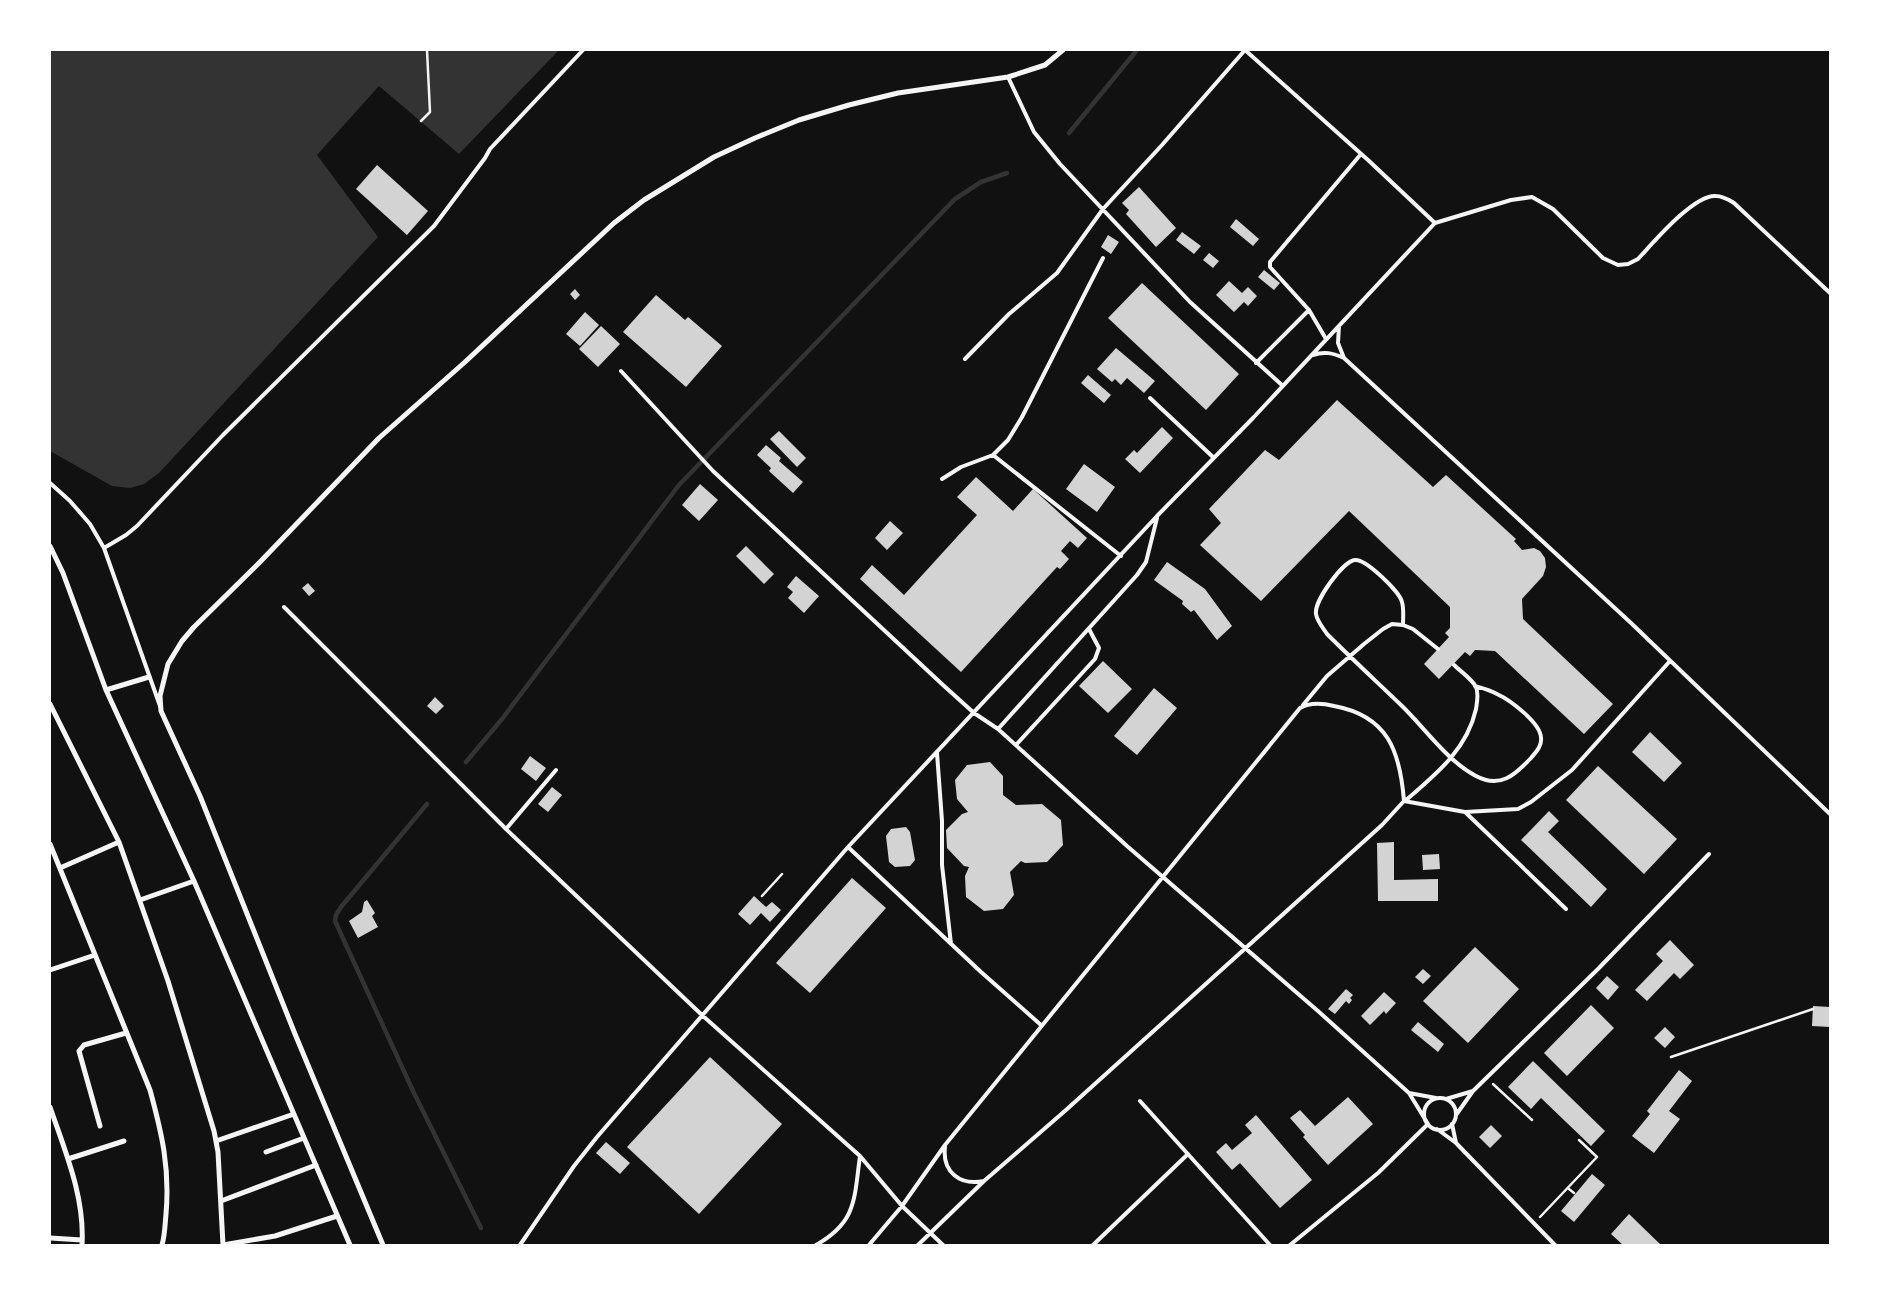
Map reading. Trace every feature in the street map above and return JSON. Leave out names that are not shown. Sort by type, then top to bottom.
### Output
[{"type":"street","points":[[383,1245],[291,1024],[200,796],[161,711],[160,696],[168,664],[182,641],[194,627],[260,562],[379,438],[465,362],[614,223],[644,200],[714,157],[799,120],[898,93],[1008,77],[1044,64],[1064,50]]},
{"type":"street","points":[[50,546],[63,572],[106,690],[194,880],[350,1245]]},
{"type":"street","points":[[106,690],[149,677]]},
{"type":"street","points":[[50,704],[119,842],[168,981],[209,1111],[216,1141],[223,1245],[275,1236],[337,1216]]},
{"type":"street","points":[[60,868],[119,842]]},
{"type":"street","points":[[50,844],[150,1090],[164,1143],[166,1163],[167,1198],[162,1245]]},
{"type":"street","points":[[140,900],[194,880]]},
{"type":"street","points":[[50,970],[94,955]]},
{"type":"street","points":[[100,1126],[79,1051],[84,1045],[126,1033]]},
{"type":"street","points":[[50,1106],[80,1203],[82,1242],[50,1238]]},
{"type":"street","points":[[216,1141],[294,1114]]},
{"type":"street","points":[[266,1152],[304,1138]]},
{"type":"street","points":[[68,1160],[124,1141]]},
{"type":"street","points":[[221,1201],[316,1165]]},
{"type":"lane","points":[[104,548],[137,526],[223,435],[434,226],[450,207],[490,149],[583,50]]},
{"type":"lane","points":[[966,358],[1009,314],[1057,273],[1103,209],[1245,50],[1435,223]]},
{"type":"lane","points":[[1008,77],[1034,132],[1060,164],[1190,302],[1283,386]]},
{"type":"lane","points":[[1326,339],[1309,310],[1270,268],[1270,262],[1360,154]]},
{"type":"lane","points":[[520,1245],[574,1166],[848,847],[1157,516],[1283,386],[1435,223],[1511,200],[1532,197],[1553,209],[1603,258],[1618,265],[1628,264],[1638,259],[1688,208],[1706,197],[1716,196],[1726,198],[1734,203],[1830,293]]},
{"type":"lane","points":[[942,479],[961,467],[993,455],[1008,440],[1022,417],[1104,258]]},
{"type":"lane","points":[[1256,363],[1309,310]]},
{"type":"lane","points":[[1339,324],[1338,343],[1344,358]]},
{"type":"lane","points":[[1311,355],[1321,352],[1333,353],[1344,358],[1670,660],[1830,814]]},
{"type":"lane","points":[[621,371],[713,471],[974,713],[998,729],[1244,949],[1318,1011],[1409,1093],[1428,1124],[1456,1142],[1555,1245]]},
{"type":"lane","points":[[1150,398],[1214,458]]},
{"type":"lane","points":[[993,455],[1120,556]]},
{"type":"lane","points":[[50,483],[70,500],[90,524],[104,548],[161,711]]},
{"type":"lane","points":[[998,729],[1137,575],[1146,562],[1157,516]]},
{"type":"lane","points":[[1403,625],[1402,603],[1399,594],[1365,562],[1356,560],[1349,562],[1324,591],[1315,613],[1327,634],[1402,706],[1452,758],[1476,776],[1494,781],[1505,780],[1517,774],[1539,749],[1542,738],[1539,728],[1518,708],[1504,698],[1476,686],[1454,665]]},
{"type":"lane","points":[[284,607],[506,829],[703,1016],[860,1156],[902,1206],[943,1245]]},
{"type":"lane","points":[[869,1245],[902,1206],[945,1145],[1162,876],[1327,676],[1383,628],[1392,624],[1403,625],[1412,629],[1438,649]]},
{"type":"lane","points":[[1016,745],[1096,659],[1099,648],[1088,629]]},
{"type":"lane","points":[[1404,801],[1465,812],[1510,811],[1518,809],[1531,802],[1572,770],[1670,660]]},
{"type":"lane","points":[[918,1245],[984,1181],[1066,1110],[1382,825],[1404,801],[1452,758],[1466,737],[1475,713],[1478,698],[1476,686]]},
{"type":"lane","points":[[1300,708],[1308,704],[1347,708],[1362,714],[1379,726],[1387,736],[1397,759],[1403,783],[1404,801]]},
{"type":"lane","points":[[937,753],[942,821],[942,864],[951,944]]},
{"type":"lane","points":[[506,829],[556,770]]},
{"type":"lane","points":[[1465,812],[1566,909]]},
{"type":"lane","points":[[848,847],[1041,1026]]},
{"type":"lane","points":[[1437,1129],[1447,1128],[1452,1124],[1473,1091],[1598,969],[1709,854]]},
{"type":"lane","points":[[1409,1093],[1446,1099],[1473,1091]]},
{"type":"lane","points":[[1428,1124],[1425,1109],[1436,1098]]},
{"type":"lane","points":[[1446,1099],[1454,1105],[1456,1115]]},
{"type":"lane","points":[[1140,1100],[1270,1245]]},
{"type":"lane","points":[[1290,1245],[1378,1173],[1428,1124]]},
{"type":"lane","points":[[1452,1124],[1456,1142]]},
{"type":"lane","points":[[945,1145],[948,1169],[954,1176],[968,1182],[984,1181]]},
{"type":"lane","points":[[1093,1245],[1188,1154]]},
{"type":"lane","points":[[816,1245],[832,1236],[840,1228],[850,1211],[855,1194],[860,1156]]},
{"type":"path","points":[[421,121],[430,112],[427,50]]},
{"type":"path","points":[[762,896],[782,874]]},
{"type":"path","points":[[1671,1056],[1813,1009]]},
{"type":"path","points":[[1487,1078],[1532,1120]]},
{"type":"path","points":[[1533,1223],[1569,1189],[1597,1157],[1579,1140]]},
{"type":"path","points":[[1569,1189],[1574,1193]]},
{"type":"shaded area","points":[[50,50],[559,50],[459,154],[379,86],[317,155],[378,237],[159,473],[144,484],[130,488],[112,486],[50,451]]},
{"type":"building","points":[[377,165],[428,211],[407,235],[356,189]]},
{"type":"building","points":[[1139,187],[1176,228],[1156,247],[1126,214],[1129,210],[1122,203]]},
{"type":"building","points":[[1236,219],[1259,239],[1253,246],[1230,227]]},
{"type":"building","points":[[1182,232],[1201,246],[1194,254],[1176,240]]},
{"type":"building","points":[[1108,235],[1119,242],[1111,254],[1101,247]]},
{"type":"building","points":[[1209,253],[1219,261],[1213,268],[1203,260]]},
{"type":"building","points":[[1264,270],[1280,283],[1274,290],[1258,277]]},
{"type":"building","points":[[1229,281],[1242,293],[1248,287],[1257,296],[1248,306],[1244,302],[1234,312],[1216,295]]},
{"type":"building","points":[[1142,283],[1239,374],[1206,410],[1108,318]]},
{"type":"building","points":[[575,289],[580,295],[575,300],[570,294]]},
{"type":"building","points":[[656,295],[685,320],[688,317],[722,346],[686,387],[623,332]]},
{"type":"building","points":[[585,312],[599,325],[580,346],[566,334]]},
{"type":"building","points":[[601,326],[620,344],[598,367],[579,349]]},
{"type":"building","points":[[1116,348],[1155,381],[1144,393],[1127,378],[1121,385],[1115,379],[1112,382],[1097,369]]},
{"type":"building","points":[[1088,375],[1111,395],[1104,403],[1081,383]]},
{"type":"building","points":[[1337,400],[1433,487],[1446,475],[1516,539],[1514,541],[1522,550],[1534,548],[1540,551],[1545,558],[1546,567],[1543,576],[1522,599],[1523,619],[1613,704],[1584,734],[1495,651],[1475,650],[1470,656],[1465,652],[1439,679],[1424,664],[1449,637],[1445,633],[1450,628],[1450,607],[1349,511],[1261,601],[1200,545],[1221,523],[1209,509],[1265,450],[1279,460]]},
{"type":"building","points":[[1162,427],[1173,438],[1140,473],[1125,459],[1134,450],[1137,453]]},
{"type":"building","points":[[779,431],[806,458],[797,467],[770,439]]},
{"type":"building","points":[[766,445],[781,458],[779,461],[803,482],[793,493],[769,471],[771,468],[757,455]]},
{"type":"building","points":[[1084,464],[1115,487],[1097,512],[1066,489]]},
{"type":"building","points":[[976,477],[1013,511],[1033,489],[1087,538],[1078,548],[1070,541],[1061,551],[1069,559],[1060,569],[1057,567],[961,672],[860,579],[872,565],[904,595],[977,515],[957,497]]},
{"type":"building","points":[[700,484],[718,500],[699,521],[682,505]]},
{"type":"building","points":[[890,521],[903,533],[887,550],[875,538]]},
{"type":"building","points":[[746,546],[774,574],[764,584],[736,556]]},
{"type":"building","points":[[1167,562],[1205,589],[1232,626],[1217,640],[1194,610],[1191,612],[1182,604],[1183,601],[1154,580]]},
{"type":"building","points":[[796,576],[819,596],[804,613],[788,598],[793,592],[787,587]]},
{"type":"building","points":[[308,583],[315,591],[309,596],[302,588]]},
{"type":"building","points":[[1103,661],[1132,689],[1108,713],[1079,686]]},
{"type":"building","points":[[1154,688],[1177,708],[1137,755],[1114,736]]},
{"type":"building","points":[[435,697],[444,706],[436,714],[427,706]]},
{"type":"building","points":[[1650,732],[1682,763],[1664,782],[1632,752]]},
{"type":"building","points":[[530,756],[546,768],[536,781],[521,769]]},
{"type":"building","points":[[990,762],[1003,776],[1003,795],[1016,805],[1042,804],[1061,820],[1063,845],[1047,862],[1025,863],[1021,861],[1010,872],[1014,895],[1003,909],[984,911],[966,897],[965,876],[969,867],[964,866],[947,848],[946,830],[962,814],[968,812],[957,799],[955,780],[967,765]]},
{"type":"building","points":[[1598,766],[1677,839],[1644,874],[1566,800]]},
{"type":"building","points":[[552,787],[562,795],[548,812],[538,804]]},
{"type":"building","points":[[1549,811],[1559,821],[1548,832],[1607,889],[1591,907],[1521,840]]},
{"type":"building","points":[[906,827],[910,832],[915,860],[910,866],[895,867],[889,862],[886,836],[891,829]]},
{"type":"building","points":[[1394,842],[1394,880],[1438,879],[1438,901],[1378,901],[1377,843]]},
{"type":"building","points":[[1439,854],[1440,869],[1423,870],[1422,855]]},
{"type":"building","points":[[852,878],[886,908],[810,993],[776,963]]},
{"type":"building","points":[[754,896],[766,907],[772,902],[781,910],[770,922],[761,913],[750,925],[738,914]]},
{"type":"building","points":[[367,900],[375,913],[372,916],[378,927],[358,938],[349,921],[362,912],[364,902]]},
{"type":"building","points":[[1670,940],[1694,965],[1680,979],[1674,973],[1647,1001],[1635,990],[1663,961],[1656,954]]},
{"type":"building","points":[[1475,947],[1519,989],[1468,1043],[1423,1001]]},
{"type":"building","points":[[1423,969],[1431,976],[1423,984],[1415,977]]},
{"type":"building","points":[[1607,976],[1619,987],[1608,1000],[1596,988]]},
{"type":"building","points":[[1346,989],[1353,995],[1350,998],[1352,1000],[1349,1004],[1346,1001],[1335,1014],[1328,1009]]},
{"type":"building","points":[[1384,992],[1396,1003],[1386,1014],[1384,1011],[1370,1025],[1361,1016]]},
{"type":"building","points":[[1591,1005],[1614,1028],[1567,1076],[1544,1053]]},
{"type":"building","points":[[1813,1006],[1830,1007],[1830,1027],[1812,1026]]},
{"type":"building","points":[[1418,1022],[1444,1044],[1438,1052],[1411,1030]]},
{"type":"building","points":[[1665,1027],[1675,1037],[1665,1048],[1654,1038]]},
{"type":"building","points":[[710,1057],[782,1124],[699,1214],[627,1147]]},
{"type":"building","points":[[1533,1061],[1605,1131],[1591,1146],[1541,1098],[1531,1109],[1508,1087]]},
{"type":"building","points":[[1679,1070],[1692,1081],[1669,1111],[1680,1119],[1654,1153],[1632,1136],[1650,1114],[1647,1111]]},
{"type":"building","points":[[1348,1097],[1373,1124],[1328,1165],[1303,1137],[1305,1135],[1290,1118],[1300,1110],[1315,1126]]},
{"type":"building","points":[[1256,1115],[1312,1180],[1280,1208],[1240,1163],[1232,1170],[1216,1152],[1226,1143],[1232,1150],[1252,1133],[1245,1125]]},
{"type":"building","points":[[1491,1125],[1502,1136],[1490,1148],[1479,1137]]},
{"type":"building","points":[[606,1142],[630,1163],[620,1174],[596,1153]]},
{"type":"building","points":[[1592,1174],[1605,1185],[1574,1222],[1561,1211]]},
{"type":"building","points":[[1629,1214],[1661,1245],[1623,1245],[1611,1234]]},
{"type":"waterway","points":[[1069,133],[1137,50]]},
{"type":"waterway","points":[[466,762],[502,719],[679,485],[955,199],[981,182],[1007,173]]},
{"type":"waterway","points":[[427,804],[341,907],[335,921],[413,1091],[481,1228]]}]
